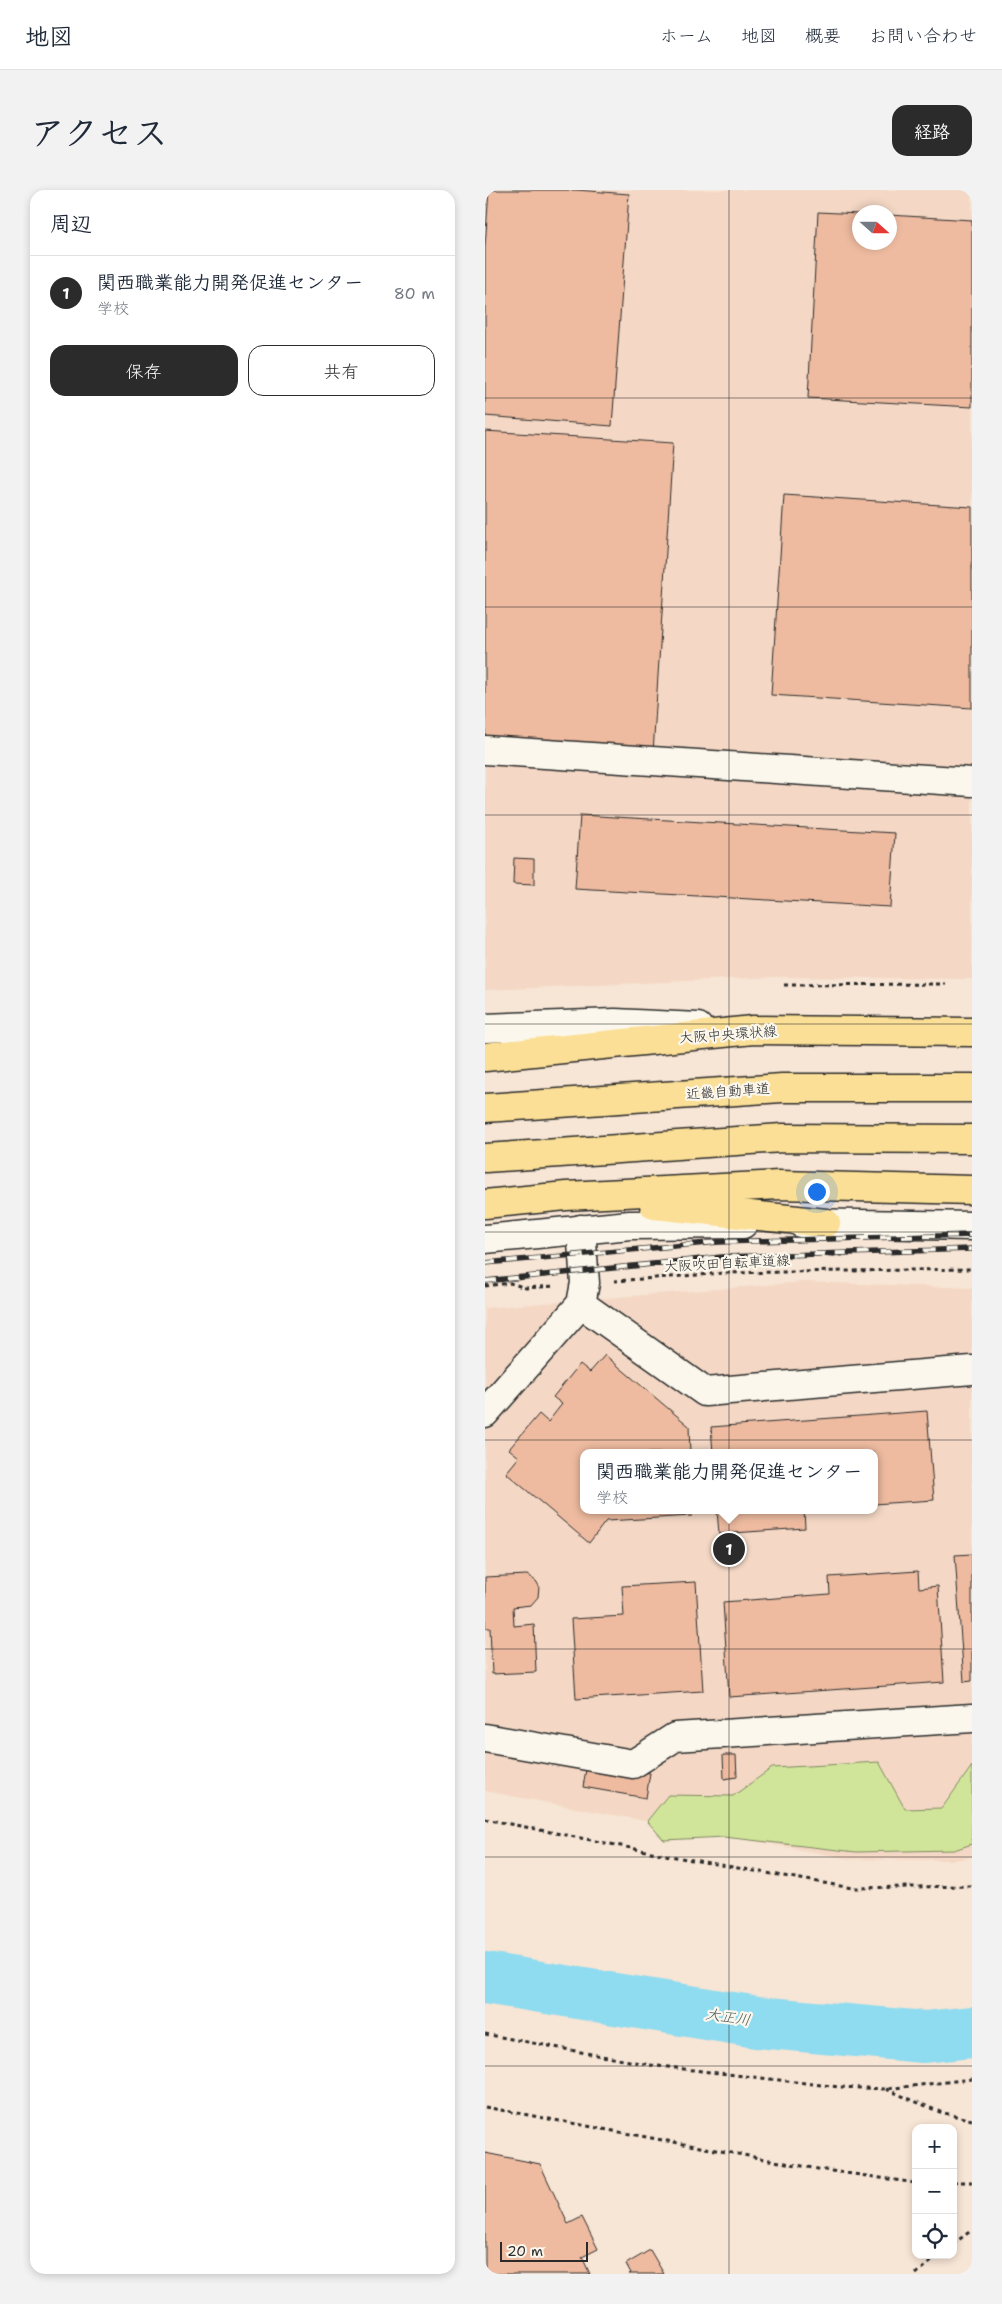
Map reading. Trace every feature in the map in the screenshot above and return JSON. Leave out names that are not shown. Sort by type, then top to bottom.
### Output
[{"type":"main road","name":"大阪中央環状線","points":[[485,1057],[753,1030],[972,1032]]},
{"type":"main road","name":"近畿自動車道","points":[[485,1108],[782,1088],[972,1088]]},
{"type":"main road","points":[[485,1158],[782,1138],[972,1139]]},
{"type":"main road","points":[[485,1204],[566,1196],[779,1185],[972,1190]]},
{"type":"main road","points":[[566,1196],[826,1223]]},
{"type":"street","points":[[485,750],[972,782]]},
{"type":"street","points":[[485,1028],[615,1023],[753,1030]]},
{"type":"street","points":[[485,1239],[630,1225],[826,1223],[972,1226]]},
{"type":"street","points":[[485,1413],[583,1293],[581,1229]]},
{"type":"street","points":[[583,1293],[705,1392],[972,1370]]},
{"type":"street","points":[[485,1738],[633,1764],[675,1737],[972,1718]]},
{"type":"path","points":[[784,985],[947,984]]},
{"type":"path","name":"大阪吹田自転車道線","points":[[485,1286],[510,1283],[526,1288],[583,1293],[725,1273],[972,1269]]},
{"type":"path","points":[[485,1819],[681,1858],[852,1888],[972,1886]]},
{"type":"path","points":[[485,2034],[651,2065],[839,2087],[886,2089],[972,2078]]},
{"type":"path","points":[[886,2089],[940,2112],[972,2120]]},
{"type":"path","points":[[485,2107],[818,2169],[912,2182]]},
{"type":"path","points":[[957,2182],[972,2182]]},
{"type":"path","points":[[957,2241],[972,2230]]},
{"type":"path","points":[[916,2274],[934,2259]]},
{"type":"shaded area","points":[[485,190],[972,190],[972,979],[777,977],[485,990]]},
{"type":"shaded area","points":[[804,1282],[972,1288],[972,1857],[955,1860],[851,1859],[485,1791],[485,1308]]},
{"type":"green space","points":[[879,1762],[905,1809],[942,1808],[972,1766],[972,1844],[954,1850],[856,1852],[724,1837],[664,1840],[647,1821],[668,1795],[733,1796],[772,1768]]},
{"type":"building","points":[[489,190],[576,190],[629,194],[612,426],[485,416],[485,247]]},
{"type":"building","points":[[818,212],[852,214],[852,250],[897,250],[897,215],[972,220],[972,407],[808,398]]},
{"type":"building","points":[[485,431],[673,443],[653,753],[485,742]]},
{"type":"building","points":[[784,495],[972,507],[972,708],[771,695]]},
{"type":"building","points":[[580,815],[895,833],[890,907],[575,889]]},
{"type":"building","points":[[514,858],[534,859],[534,885],[513,884]]},
{"type":"building","points":[[605,1355],[689,1426],[690,1449],[580,1449],[580,1514],[692,1514],[692,1516],[606,1521],[589,1543],[506,1473],[519,1457],[509,1449],[539,1414],[548,1422],[562,1404],[553,1397],[580,1364],[590,1372]]},
{"type":"building","points":[[927,1411],[934,1500],[878,1504],[878,1449],[713,1449],[711,1427]]},
{"type":"building","points":[[717,1514],[804,1514],[805,1528],[719,1534]]},
{"type":"building","points":[[972,1554],[972,1681],[964,1682],[955,1555]]},
{"type":"building","points":[[918,1571],[919,1588],[938,1586],[944,1682],[729,1697],[723,1602],[830,1594],[829,1577]]},
{"type":"building","points":[[527,1575],[536,1581],[539,1586],[538,1597],[531,1605],[513,1607],[514,1626],[534,1624],[536,1672],[492,1674],[490,1628],[485,1628],[485,1577]]},
{"type":"building","points":[[696,1582],[703,1691],[576,1699],[571,1619],[624,1616],[622,1586]]},
{"type":"building","points":[[723,1755],[736,1755],[737,1777],[724,1779]]},
{"type":"building","points":[[587,1763],[650,1773],[646,1798],[583,1787]]},
{"type":"building","points":[[485,2153],[540,2164],[568,2224],[582,2217],[598,2249],[582,2257],[590,2274],[485,2274]]},
{"type":"building","points":[[650,2250],[664,2274],[629,2274],[631,2273],[626,2264]]},
{"type":"waterway","name":"大正川","points":[[485,1978],[757,2022],[924,2037],[972,2032]]},
{"type":"railway","points":[[485,1263],[719,1242],[972,1235]]},
{"type":"railway","points":[[485,1281],[722,1257],[972,1249]]},
{"type":"place","name":"関西職業能力開発促進センター","points":[[729,1549]]}]
